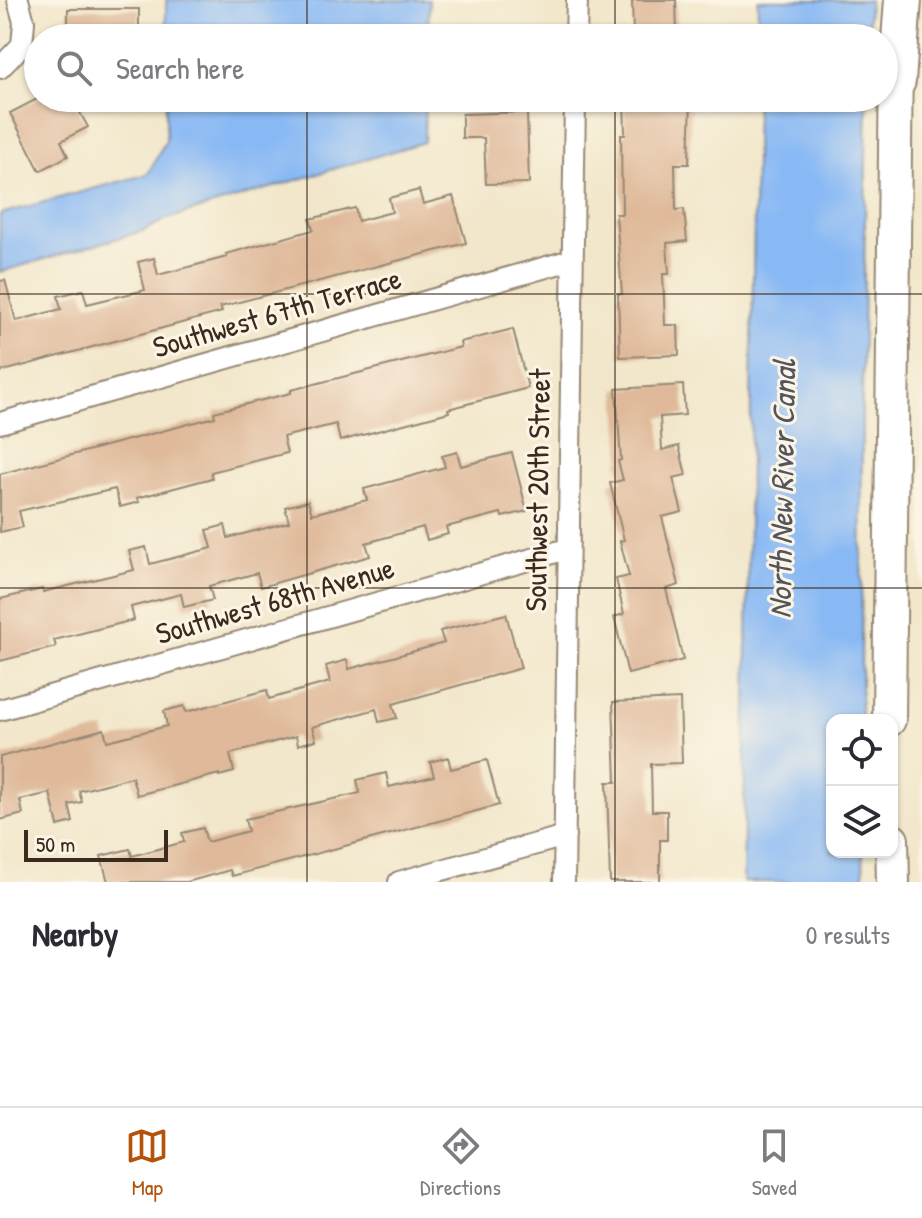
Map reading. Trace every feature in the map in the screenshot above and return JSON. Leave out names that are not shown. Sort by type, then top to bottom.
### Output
[{"type":"highway","points":[[898,68],[903,0]]},
{"type":"main road","points":[[893,0],[894,24]]},
{"type":"main road","points":[[889,714],[897,112]]},
{"type":"main road","points":[[892,858],[893,882]]},
{"type":"street","points":[[0,68],[22,45],[24,22],[18,0]]},
{"type":"street","points":[[576,24],[577,0]]},
{"type":"street","name":"Southwest 20th Street","points":[[564,882],[575,112]]},
{"type":"street","name":"Southwest 67th Terrace","points":[[0,423],[571,260]]},
{"type":"street","name":"Southwest 68th Avenue","points":[[0,710],[567,549]]},
{"type":"street","points":[[399,882],[565,836]]},
{"type":"water","points":[[166,0],[429,0],[428,24],[166,24]]},
{"type":"water","points":[[758,0],[869,0],[868,24],[757,24]]},
{"type":"water","points":[[166,112],[425,112],[424,142],[167,219],[143,231],[0,272],[0,214],[148,174],[166,140]]},
{"type":"water","name":"North New River Canal","points":[[756,112],[867,112],[861,714],[826,714],[826,858],[863,858],[864,882],[743,882]]},
{"type":"building","points":[[632,0],[676,0],[677,24],[633,24]]},
{"type":"building","points":[[68,9],[139,9],[139,24],[68,24]]},
{"type":"building","points":[[24,106],[24,112],[80,112],[88,127],[61,141],[68,156],[40,171],[10,113]]},
{"type":"building","points":[[527,112],[529,183],[486,184],[484,138],[462,138],[462,114]]},
{"type":"building","points":[[624,112],[691,112],[689,164],[675,164],[676,210],[684,209],[687,241],[667,243],[669,274],[663,274],[665,325],[678,325],[679,355],[620,357],[618,294],[622,294],[616,214],[622,214],[621,135],[625,135]]},
{"type":"building","points":[[419,190],[423,204],[453,196],[466,243],[220,307],[222,312],[0,372],[0,281],[5,280],[16,321],[61,309],[58,296],[83,290],[87,304],[145,290],[138,262],[154,258],[158,275],[313,230],[310,219],[355,208],[358,221],[392,212],[389,198]]},
{"type":"building","points":[[513,329],[528,388],[340,441],[336,424],[283,437],[287,453],[211,472],[212,478],[137,498],[139,502],[120,507],[115,489],[19,511],[23,527],[0,532],[0,474],[215,417],[214,412],[461,347],[460,342]]},
{"type":"building","points":[[683,385],[685,415],[660,417],[662,450],[679,446],[686,475],[673,478],[682,512],[662,517],[679,585],[666,589],[683,660],[628,674],[614,617],[624,614],[616,579],[629,576],[610,483],[623,480],[618,461],[621,460],[616,389]]},
{"type":"building","points":[[457,452],[461,466],[512,453],[527,511],[502,517],[501,513],[446,527],[448,534],[427,540],[423,527],[366,543],[370,556],[261,587],[257,573],[209,586],[213,600],[184,607],[181,594],[131,607],[134,620],[54,640],[56,647],[0,661],[0,599],[134,570],[129,551],[146,547],[150,564],[212,548],[207,530],[225,525],[228,538],[289,522],[285,507],[308,501],[312,514],[367,500],[364,489],[445,467],[442,456]]},
{"type":"building","points":[[506,614],[521,668],[393,704],[397,718],[379,722],[376,709],[312,727],[316,740],[298,745],[296,736],[230,754],[234,772],[137,795],[132,777],[79,791],[82,802],[69,805],[73,822],[58,826],[50,793],[20,800],[23,814],[0,820],[0,757],[104,729],[107,741],[167,726],[164,711],[184,706],[186,712],[267,690],[269,699],[330,682],[326,666],[347,660],[349,669],[444,643],[440,631]]},
{"type":"building","points":[[680,699],[682,763],[651,764],[652,811],[667,811],[667,840],[660,840],[660,882],[610,882],[607,782],[616,782],[613,702]]},
{"type":"building","points":[[448,757],[451,769],[487,760],[499,805],[232,876],[230,870],[187,882],[108,882],[101,856],[130,849],[132,856],[184,842],[182,833],[203,828],[207,842],[248,831],[245,819],[360,793],[357,780],[386,773],[389,787],[434,776],[430,762]]}]
